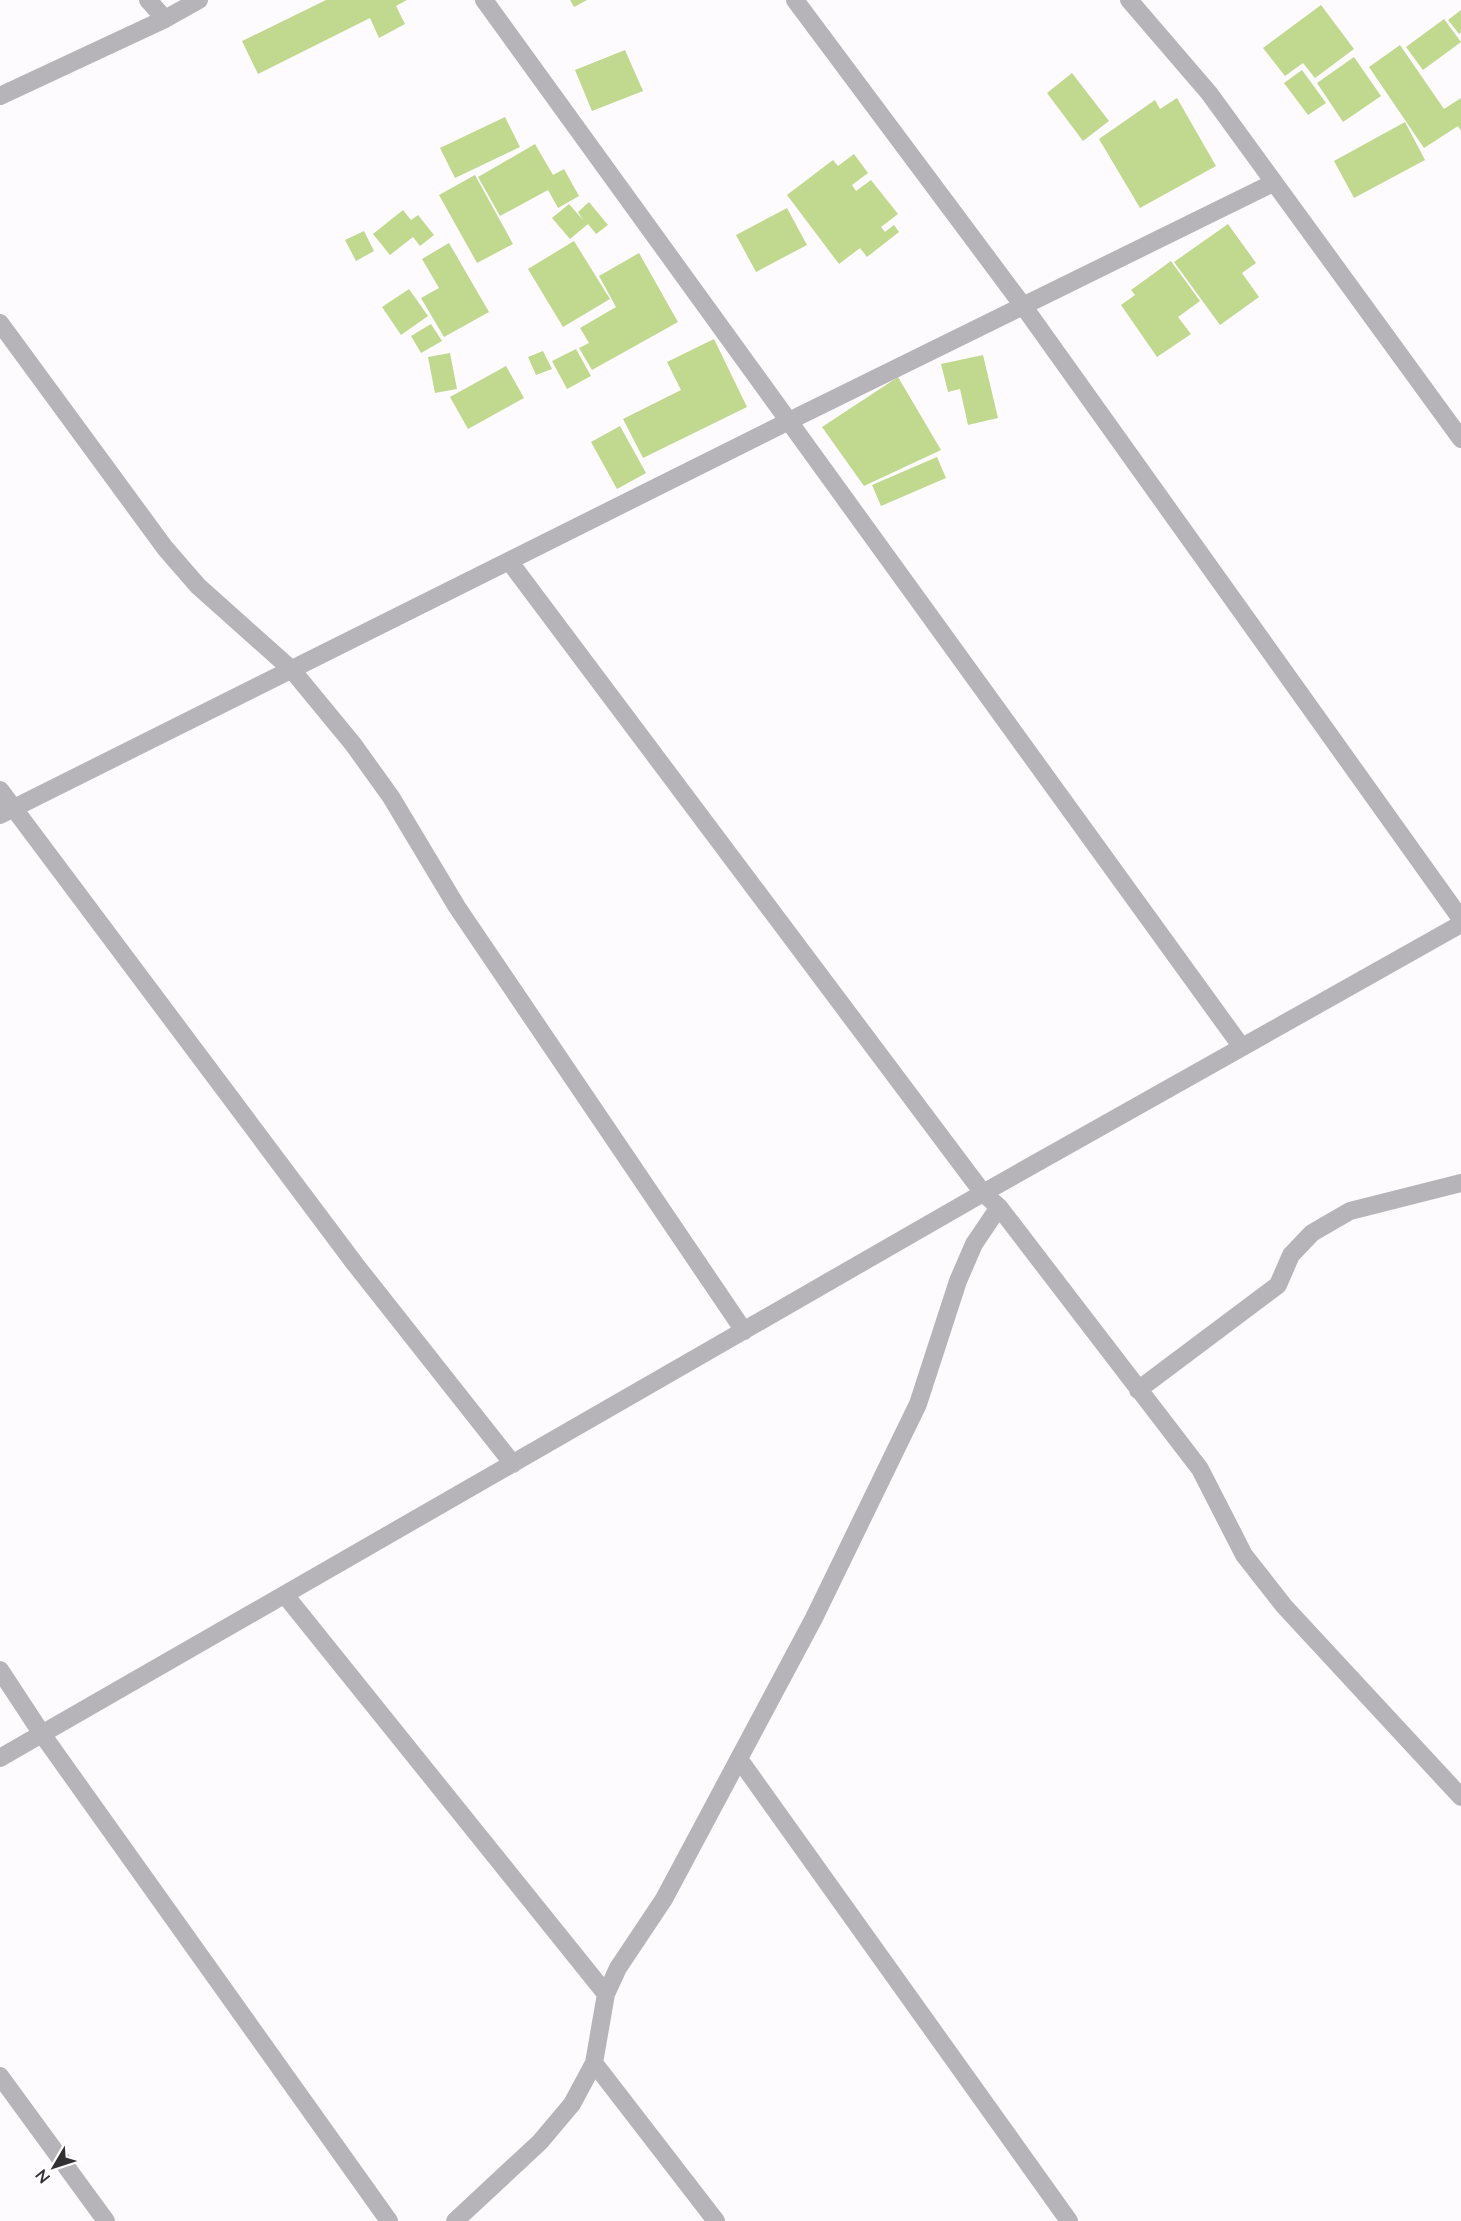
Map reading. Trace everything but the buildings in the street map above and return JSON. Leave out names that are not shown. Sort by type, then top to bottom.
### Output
[{"type":"street","points":[[148,0],[165,19]]},
{"type":"street","points":[[0,96],[165,19],[199,0]]},
{"type":"street","points":[[484,0],[787,422],[1241,1046]]},
{"type":"street","points":[[795,0],[1024,307],[1461,919]]},
{"type":"street","points":[[1129,0],[1209,93],[1461,439]]},
{"type":"street","points":[[6,812],[787,422],[1273,183]]},
{"type":"street","points":[[0,323],[165,549],[198,586],[292,670],[354,744],[391,797],[457,907],[744,1331]]},
{"type":"street","points":[[509,561],[983,1193],[999,1207],[1200,1469],[1244,1555],[1284,1606],[1461,1797]]},
{"type":"street","points":[[0,790],[6,812],[355,1264],[513,1464]]},
{"type":"street","points":[[0,1758],[983,1193],[1461,924]]},
{"type":"street","points":[[1138,1390],[1278,1285],[1291,1255],[1312,1233],[1333,1219],[1350,1211],[1461,1183]]},
{"type":"street","points":[[455,2221],[540,2142],[572,2104],[594,2063],[606,1994],[618,1968],[664,1899],[814,1618],[918,1404],[958,1281],[974,1244],[999,1207]]},
{"type":"street","points":[[285,1594],[606,1994]]},
{"type":"street","points":[[0,1670],[42,1734],[389,2221]]},
{"type":"street","points":[[739,1759],[1069,2221]]},
{"type":"street","points":[[594,2063],[716,2221]]},
{"type":"street","points":[[0,2076],[106,2221]]}]
